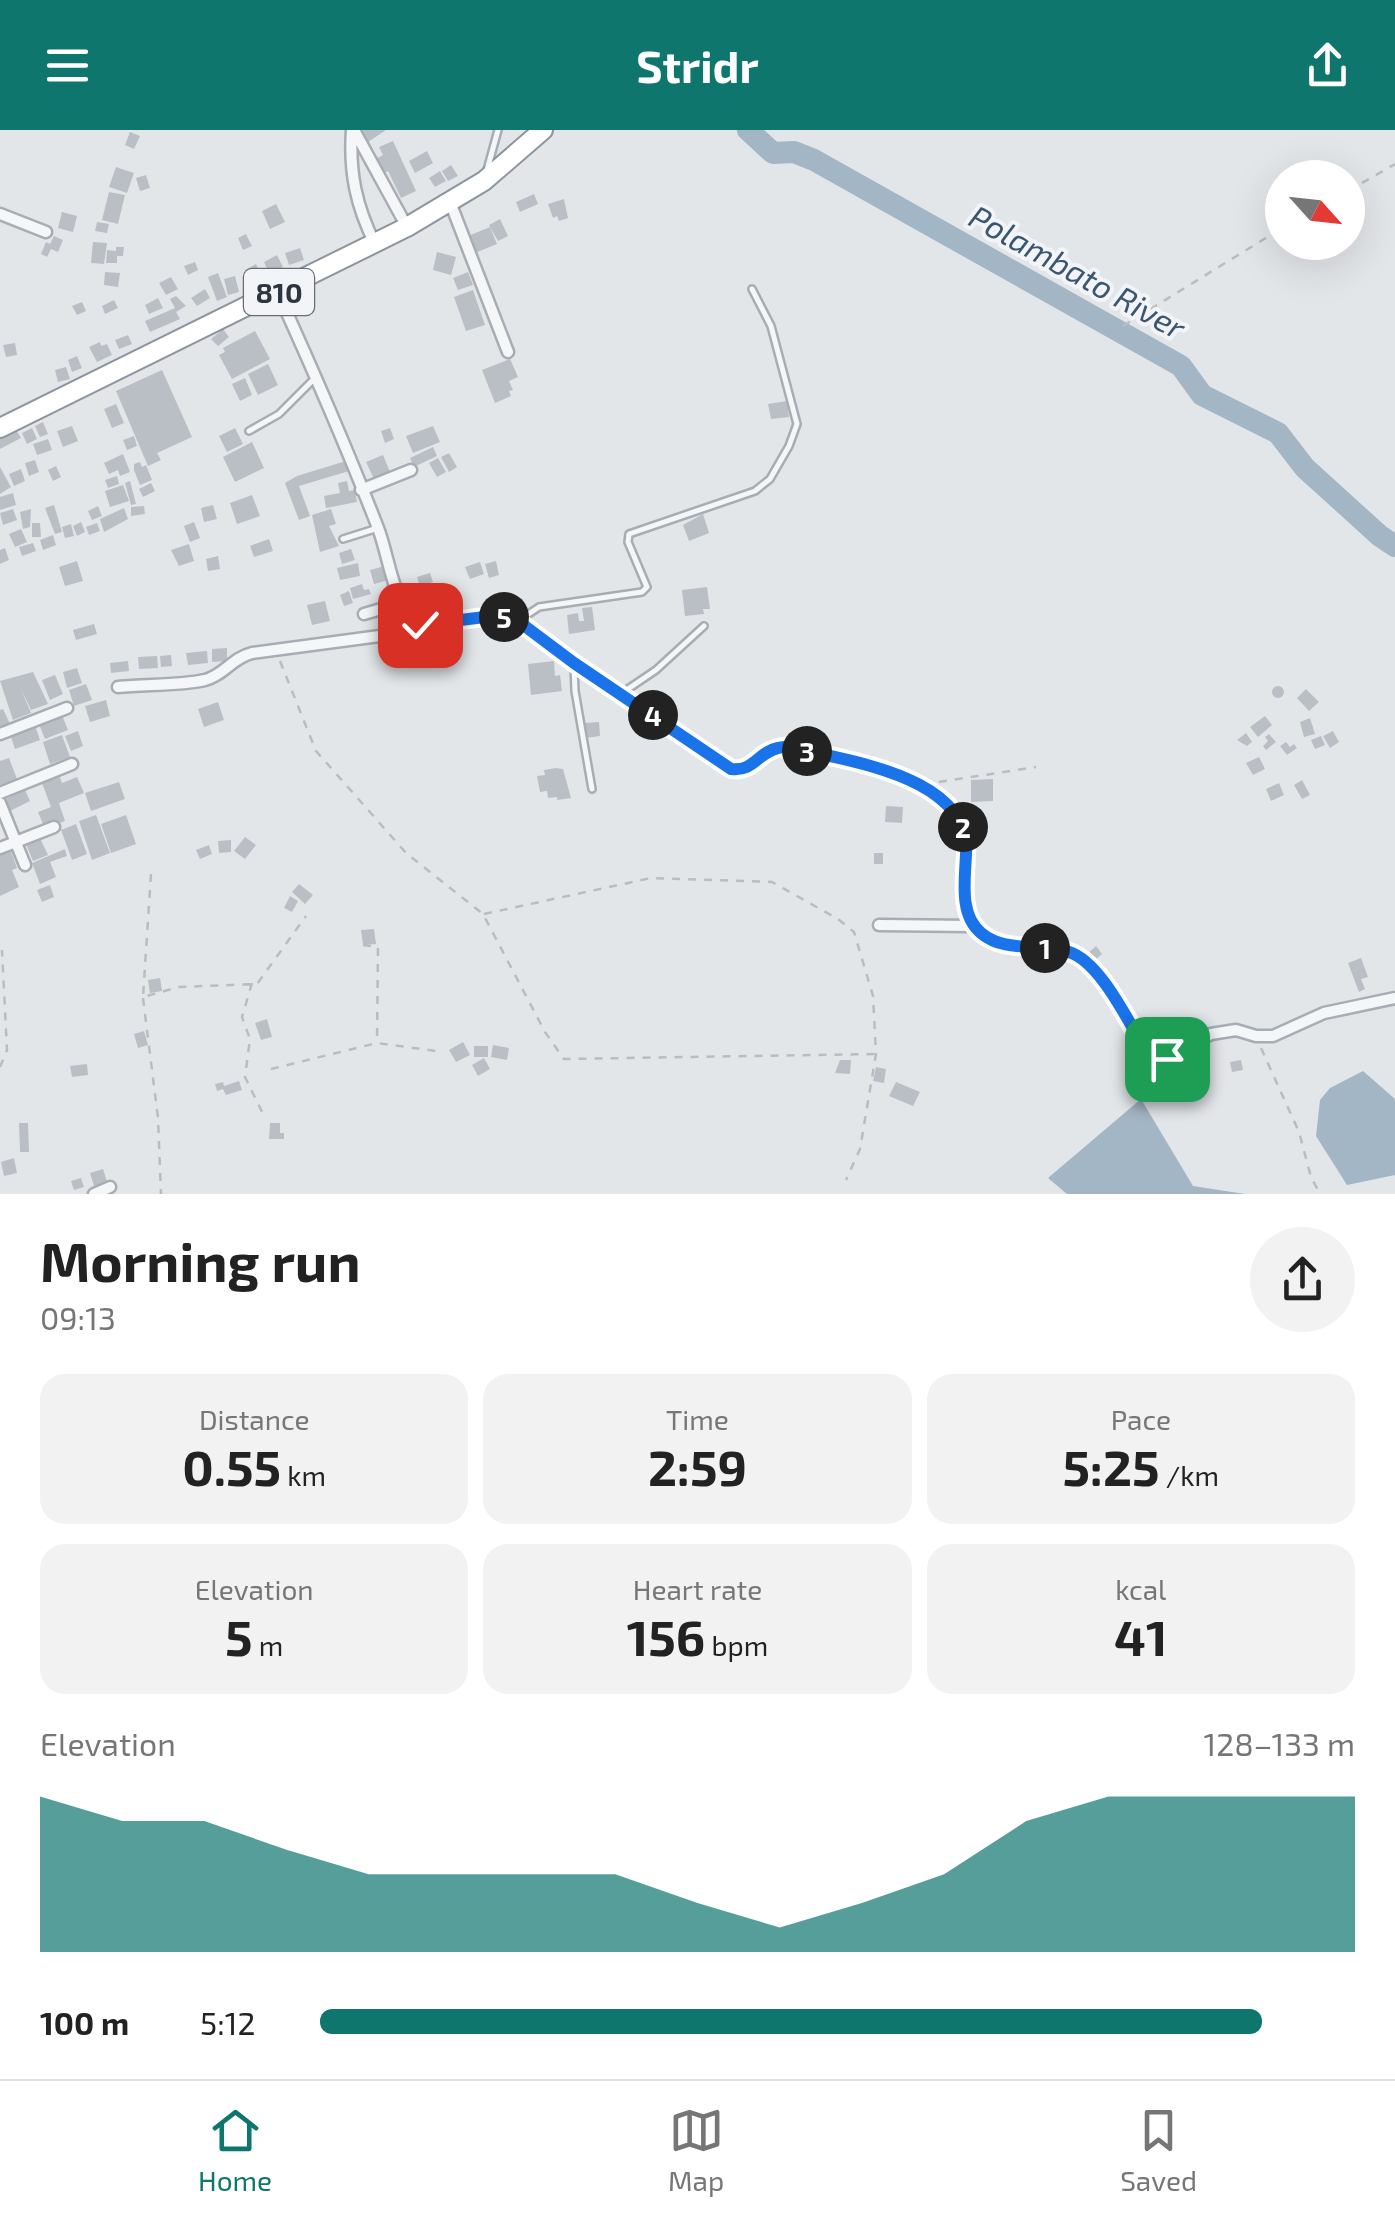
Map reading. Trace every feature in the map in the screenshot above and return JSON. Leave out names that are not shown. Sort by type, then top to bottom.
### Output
[{"type":"highway","name":"810","points":[[0,428],[375,244],[484,180],[543,130]]},
{"type":"street","points":[[353,130],[407,226]]},
{"type":"street","points":[[353,130],[354,191],[359,212],[375,244]]},
{"type":"street","points":[[450,202],[508,352]]},
{"type":"street","points":[[0,214],[46,232]]},
{"type":"street","points":[[278,293],[378,528],[402,604],[420,625]]},
{"type":"street","points":[[361,490],[411,470]]},
{"type":"street","points":[[364,614],[402,604]]},
{"type":"street","points":[[118,688],[204,680],[218,674],[238,656],[402,633],[420,625],[493,616],[518,621],[731,769],[750,768],[769,752],[786,748],[869,765],[919,784],[945,803],[963,827],[967,840],[966,908],[973,926],[997,944],[1065,950],[1079,956],[1096,971],[1155,1062],[1211,1034],[1244,1030],[1256,1036],[1273,1036],[1324,1012],[1395,998]]},
{"type":"street","points":[[0,734],[67,708]]},
{"type":"street","points":[[0,793],[72,764]]},
{"type":"street","points":[[0,802],[25,865]]},
{"type":"street","points":[[0,848],[54,826]]},
{"type":"street","points":[[879,926],[973,926]]},
{"type":"street","points":[[94,1194],[110,1187]]},
{"type":"lane","points":[[484,180],[498,130]]},
{"type":"lane","points":[[518,621],[539,607],[642,592],[647,586],[628,542],[630,534],[755,491],[770,479],[797,424],[772,326],[752,289]]},
{"type":"lane","points":[[249,432],[279,414],[316,377]]},
{"type":"lane","points":[[343,539],[378,528]]},
{"type":"lane","points":[[622,693],[656,670],[704,626]]},
{"type":"lane","points":[[574,663],[592,789]]},
{"type":"path","points":[[1365,181],[1395,164]]},
{"type":"path","points":[[1122,326],[1265,238]]},
{"type":"path","points":[[275,650],[316,751],[406,853],[483,914],[564,1059],[876,1054]]},
{"type":"path","points":[[919,784],[1036,767]]},
{"type":"path","points":[[151,874],[143,997],[158,1118],[160,1194]]},
{"type":"path","points":[[483,914],[651,878],[772,882],[838,919],[854,932],[873,996],[876,1054],[860,1149],[846,1180]]},
{"type":"path","points":[[143,997],[180,986],[257,984],[306,916]]},
{"type":"path","points":[[363,945],[378,947],[377,1043]]},
{"type":"path","points":[[0,1067],[6,1050],[2,950]]},
{"type":"path","points":[[252,982],[242,1017],[250,1039],[245,1077],[265,1118]]},
{"type":"path","points":[[1256,1036],[1299,1132],[1311,1177],[1320,1194]]},
{"type":"path","points":[[271,1070],[377,1043],[436,1050]]},
{"type":"water","points":[[1363,1071],[1395,1099],[1395,1175],[1347,1185],[1316,1136],[1320,1100],[1330,1088]]},
{"type":"water","points":[[1141,1099],[1193,1186],[1245,1194],[1067,1194],[1048,1178]]},
{"type":"building","points":[[361,130],[386,130],[368,142]]},
{"type":"building","points":[[130,132],[140,136],[134,149],[125,145]]},
{"type":"building","points":[[393,141],[416,191],[401,198],[388,171],[381,175],[374,160],[383,155],[379,147]]},
{"type":"building","points":[[427,151],[433,163],[415,173],[409,161]]},
{"type":"building","points":[[451,165],[458,176],[448,181],[442,171]]},
{"type":"building","points":[[116,167],[134,173],[127,193],[109,187]]},
{"type":"building","points":[[440,171],[446,181],[435,187],[429,178]]},
{"type":"building","points":[[146,175],[150,188],[140,191],[136,178]]},
{"type":"building","points":[[109,192],[125,195],[118,224],[102,220]]},
{"type":"building","points":[[534,194],[538,204],[520,212],[516,202]]},
{"type":"building","points":[[564,199],[568,218],[559,221],[557,216],[553,218],[548,204]]},
{"type":"building","points":[[276,204],[285,222],[270,229],[262,211]]},
{"type":"building","points":[[62,212],[77,216],[73,232],[58,228]]},
{"type":"building","points":[[500,219],[508,236],[498,241],[489,225]]},
{"type":"building","points":[[97,222],[109,224],[107,233],[95,231]]},
{"type":"building","points":[[490,227],[497,244],[475,253],[468,236]]},
{"type":"building","points":[[246,234],[252,246],[243,250],[238,238]]},
{"type":"building","points":[[54,236],[63,240],[58,252],[51,249],[47,257],[41,254],[46,242],[50,244]]},
{"type":"building","points":[[93,242],[107,243],[104,264],[91,263]]},
{"type":"building","points":[[116,247],[124,247],[123,256],[117,256],[117,263],[106,263],[107,250],[116,251]]},
{"type":"building","points":[[300,248],[304,260],[289,265],[285,253]]},
{"type":"building","points":[[437,252],[456,257],[451,275],[433,270]]},
{"type":"building","points":[[277,255],[283,267],[269,273],[264,262]]},
{"type":"building","points":[[195,262],[198,270],[188,275],[184,266]]},
{"type":"building","points":[[256,264],[264,281],[254,286],[245,270]]},
{"type":"building","points":[[105,272],[120,273],[118,287],[104,285]]},
{"type":"building","points":[[468,272],[473,285],[458,290],[453,278]]},
{"type":"building","points":[[218,273],[227,297],[217,301],[208,277]]},
{"type":"building","points":[[235,276],[239,292],[228,295],[224,279]]},
{"type":"building","points":[[171,277],[178,289],[166,295],[159,283]]},
{"type":"building","points":[[205,289],[210,298],[197,306],[191,298]]},
{"type":"building","points":[[473,290],[485,325],[466,331],[454,297]]},
{"type":"building","points":[[176,296],[186,306],[176,312],[180,319],[150,332],[145,321],[175,308],[170,299]]},
{"type":"building","points":[[158,298],[163,308],[149,314],[145,305]]},
{"type":"building","points":[[114,300],[118,308],[105,314],[102,306]]},
{"type":"building","points":[[82,302],[86,311],[77,315],[72,306]]},
{"type":"building","points":[[223,329],[229,337],[218,346],[211,339]]},
{"type":"building","points":[[255,331],[270,359],[232,379],[219,355],[225,352],[223,348]]},
{"type":"building","points":[[128,335],[132,344],[119,349],[115,340]]},
{"type":"building","points":[[100,342],[101,346],[107,344],[112,355],[97,362],[89,347]]},
{"type":"building","points":[[15,343],[17,355],[6,357],[3,345]]},
{"type":"building","points":[[77,356],[82,368],[72,372],[68,360]]},
{"type":"building","points":[[510,359],[518,377],[509,381],[511,396],[495,403],[482,370]]},
{"type":"building","points":[[268,364],[278,385],[258,395],[248,374]]},
{"type":"building","points":[[66,367],[70,379],[58,382],[55,370]]},
{"type":"building","points":[[162,370],[192,437],[157,453],[161,460],[148,466],[116,391]]},
{"type":"building","points":[[245,378],[252,395],[240,401],[232,384]]},
{"type":"building","points":[[787,401],[789,417],[771,419],[768,404]]},
{"type":"building","points":[[116,404],[124,423],[112,428],[104,409]]},
{"type":"building","points":[[43,422],[48,434],[40,437],[35,426]]},
{"type":"building","points":[[72,426],[78,441],[63,447],[57,431]]},
{"type":"building","points":[[433,426],[440,442],[413,453],[406,436]]},
{"type":"building","points":[[15,428],[21,438],[0,449],[0,436]]},
{"type":"building","points":[[32,428],[37,439],[27,444],[22,433]]},
{"type":"building","points":[[235,428],[243,444],[227,452],[219,436]]},
{"type":"building","points":[[390,428],[394,439],[385,443],[381,431]]},
{"type":"building","points":[[134,436],[137,446],[127,450],[123,440]]},
{"type":"building","points":[[48,439],[52,450],[37,455],[33,444]]},
{"type":"building","points":[[252,442],[264,468],[235,482],[223,457]]},
{"type":"building","points":[[433,447],[437,456],[414,467],[410,458]]},
{"type":"building","points":[[449,453],[457,467],[449,472],[441,457]]},
{"type":"building","points":[[123,454],[130,472],[120,476],[118,470],[109,474],[104,463]]},
{"type":"building","points":[[383,455],[390,472],[374,479],[366,462]]},
{"type":"building","points":[[438,458],[446,472],[437,477],[429,463]]},
{"type":"building","points":[[35,460],[39,472],[29,476],[25,463]]},
{"type":"building","points":[[346,461],[349,471],[299,486],[310,516],[299,520],[285,483]]},
{"type":"building","points":[[140,462],[142,467],[146,465],[152,480],[140,485],[134,464]]},
{"type":"building","points":[[56,466],[61,477],[53,481],[48,470]]},
{"type":"building","points":[[0,467],[11,487],[0,494]]},
{"type":"building","points":[[21,469],[25,481],[14,486],[9,474]]},
{"type":"building","points":[[117,476],[119,484],[108,488],[105,480]]},
{"type":"building","points":[[130,481],[136,504],[131,505],[125,483]]},
{"type":"building","points":[[347,481],[349,491],[355,490],[357,502],[326,508],[324,496],[340,493],[338,483]]},
{"type":"building","points":[[151,483],[155,491],[143,497],[139,489]]},
{"type":"building","points":[[123,485],[129,501],[110,507],[105,491]]},
{"type":"building","points":[[13,493],[16,505],[0,510],[0,497]]},
{"type":"building","points":[[252,495],[260,516],[237,524],[230,503]]},
{"type":"building","points":[[54,505],[62,532],[55,534],[45,508]]},
{"type":"building","points":[[213,505],[217,519],[204,522],[201,508]]},
{"type":"building","points":[[98,506],[102,516],[92,520],[88,511]]},
{"type":"building","points":[[144,506],[145,514],[131,516],[131,507]]},
{"type":"building","points":[[124,508],[128,519],[104,532],[100,519]]},
{"type":"building","points":[[13,509],[17,520],[3,525],[0,513]]},
{"type":"building","points":[[31,509],[30,527],[23,529],[20,512]]},
{"type":"building","points":[[331,509],[336,524],[329,526],[339,546],[320,552],[312,515]]},
{"type":"building","points":[[703,514],[709,533],[689,541],[683,525]]},
{"type":"building","points":[[81,522],[85,532],[77,536],[73,526]]},
{"type":"building","points":[[194,522],[200,538],[190,542],[184,526]]},
{"type":"building","points":[[32,523],[40,523],[41,537],[32,537]]},
{"type":"building","points":[[97,523],[100,531],[89,535],[86,527]]},
{"type":"building","points":[[71,524],[74,536],[65,538],[62,527]]},
{"type":"building","points":[[21,529],[27,542],[15,547],[9,534]]},
{"type":"building","points":[[53,535],[56,545],[43,550],[40,540]]},
{"type":"building","points":[[269,539],[273,551],[254,557],[250,546]]},
{"type":"building","points":[[33,543],[36,551],[22,556],[19,547]]},
{"type":"building","points":[[189,544],[194,561],[179,566],[171,550]]},
{"type":"building","points":[[5,548],[9,560],[0,564],[0,550]]},
{"type":"building","points":[[351,549],[355,560],[342,564],[339,553]]},
{"type":"building","points":[[218,556],[220,569],[208,571],[206,559]]},
{"type":"building","points":[[77,561],[83,581],[65,586],[59,567]]},
{"type":"building","points":[[496,561],[499,575],[489,578],[485,564]]},
{"type":"building","points":[[480,562],[484,574],[470,579],[465,567]]},
{"type":"building","points":[[358,563],[360,576],[340,580],[337,568]]},
{"type":"building","points":[[385,566],[389,580],[374,584],[370,570]]},
{"type":"building","points":[[430,573],[433,582],[420,586],[417,577]]},
{"type":"building","points":[[362,584],[371,594],[353,599],[350,588]]},
{"type":"building","points":[[394,586],[398,602],[387,605],[383,589]]},
{"type":"building","points":[[707,587],[710,609],[703,609],[704,614],[685,616],[682,590]]},
{"type":"building","points":[[437,590],[440,604],[420,610],[418,604],[413,605],[411,597]]},
{"type":"building","points":[[349,591],[353,603],[344,606],[340,595]]},
{"type":"building","points":[[325,601],[330,621],[312,625],[307,605]]},
{"type":"building","points":[[592,607],[595,630],[569,634],[567,615],[578,613],[579,621],[584,621],[582,608]]},
{"type":"building","points":[[403,611],[406,621],[396,625],[392,615]]},
{"type":"building","points":[[94,624],[97,634],[76,640],[73,630]]},
{"type":"building","points":[[227,648],[227,661],[212,662],[212,649]]},
{"type":"building","points":[[207,651],[208,663],[188,665],[186,653]]},
{"type":"building","points":[[171,655],[172,666],[161,667],[160,656]]},
{"type":"building","points":[[157,656],[158,668],[139,669],[138,657]]},
{"type":"building","points":[[128,661],[129,671],[111,673],[110,663]]},
{"type":"building","points":[[554,661],[562,691],[531,695],[528,664]]},
{"type":"building","points":[[77,668],[82,683],[67,688],[63,672]]},
{"type":"building","points":[[33,672],[48,704],[31,710],[21,689],[31,713],[13,720],[0,681]]},
{"type":"building","points":[[55,675],[63,694],[50,700],[42,680]]},
{"type":"building","points":[[86,684],[92,700],[74,706],[69,690]]},
{"type":"building","points":[[1273,687],[1283,687],[1283,697],[1273,697]]},
{"type":"building","points":[[1306,689],[1319,702],[1309,711],[1297,698]]},
{"type":"building","points":[[106,700],[110,716],[90,722],[85,706]]},
{"type":"building","points":[[218,702],[224,720],[204,727],[198,709]]},
{"type":"building","points":[[3,709],[11,726],[0,731],[0,710]]},
{"type":"building","points":[[62,715],[68,730],[45,739],[39,724]]},
{"type":"building","points":[[1265,716],[1272,725],[1258,737],[1250,727]]},
{"type":"building","points":[[1310,718],[1315,734],[1304,737],[1300,722]]},
{"type":"building","points":[[599,722],[600,736],[585,738],[584,723]]},
{"type":"building","points":[[35,725],[40,740],[15,749],[10,734]]},
{"type":"building","points":[[78,731],[83,746],[71,751],[65,736]]},
{"type":"building","points":[[1333,731],[1339,742],[1330,748],[1323,736]]},
{"type":"building","points":[[1246,733],[1252,742],[1247,746],[1237,740]]},
{"type":"building","points":[[1269,734],[1276,742],[1266,750],[1263,746]]},
{"type":"building","points":[[62,735],[70,757],[50,764],[43,742]]},
{"type":"building","points":[[1321,736],[1325,745],[1315,749],[1311,740]]},
{"type":"building","points":[[1286,742],[1297,748],[1287,755],[1280,746]]},
{"type":"building","points":[[1259,757],[1265,769],[1253,775],[1246,763]]},
{"type":"building","points":[[9,758],[17,779],[0,785],[0,761]]},
{"type":"building","points":[[563,769],[571,798],[557,800],[548,798],[547,791],[540,792],[537,776]]},
{"type":"building","points":[[60,777],[62,783],[77,777],[84,793],[59,803],[65,821],[45,829],[38,812],[51,807],[42,783]]},
{"type":"building","points":[[993,779],[993,801],[971,802],[971,780]]},
{"type":"building","points":[[1302,780],[1310,795],[1302,799],[1294,785]]},
{"type":"building","points":[[119,782],[125,799],[91,811],[85,793]]},
{"type":"building","points":[[1279,783],[1284,795],[1271,801],[1266,789]]},
{"type":"building","points":[[25,790],[30,801],[10,811],[4,800]]},
{"type":"building","points":[[886,806],[903,807],[902,823],[885,822]]},
{"type":"building","points":[[96,815],[110,853],[92,860],[79,821]]},
{"type":"building","points":[[126,815],[136,844],[111,853],[101,824]]},
{"type":"building","points":[[76,824],[87,854],[72,860],[61,830]]},
{"type":"building","points":[[245,837],[256,845],[245,859],[234,851]]},
{"type":"building","points":[[40,838],[48,855],[33,861],[26,844]]},
{"type":"building","points":[[231,840],[231,852],[219,853],[218,841]]},
{"type":"building","points":[[209,845],[212,854],[200,859],[196,850]]},
{"type":"building","points":[[65,849],[67,856],[50,862],[56,877],[40,884],[32,863]]},
{"type":"building","points":[[11,851],[17,868],[12,870],[19,887],[0,896],[0,855]]},
{"type":"building","points":[[874,853],[883,853],[883,864],[874,864]]},
{"type":"building","points":[[299,884],[313,895],[305,904],[292,892]]},
{"type":"building","points":[[50,885],[54,897],[42,902],[37,890]]},
{"type":"building","points":[[290,896],[298,901],[292,912],[284,908]]},
{"type":"building","points":[[374,929],[376,944],[363,945],[361,930]]},
{"type":"building","points":[[1096,946],[1102,954],[1094,961],[1087,954]]},
{"type":"building","points":[[1361,958],[1368,977],[1361,979],[1365,989],[1359,992],[1348,963]]},
{"type":"building","points":[[160,978],[162,991],[150,993],[148,980]]},
{"type":"building","points":[[267,1019],[272,1037],[261,1040],[255,1023]]},
{"type":"building","points":[[1156,1028],[1165,1040],[1155,1047],[1147,1035]]},
{"type":"building","points":[[144,1031],[148,1045],[138,1048],[134,1034]]},
{"type":"building","points":[[463,1042],[470,1055],[456,1062],[449,1050]]},
{"type":"building","points":[[493,1045],[509,1048],[507,1060],[491,1057]]},
{"type":"building","points":[[474,1046],[488,1046],[488,1057],[474,1057]]},
{"type":"building","points":[[484,1058],[490,1069],[478,1076],[472,1065]]},
{"type":"building","points":[[840,1060],[851,1060],[850,1074],[835,1073]]},
{"type":"building","points":[[1241,1060],[1243,1070],[1232,1072],[1230,1062]]},
{"type":"building","points":[[87,1064],[88,1075],[72,1077],[70,1066]]},
{"type":"building","points":[[876,1067],[886,1069],[884,1083],[873,1081]]},
{"type":"building","points":[[239,1081],[242,1090],[226,1095],[223,1089],[217,1091],[215,1084],[223,1082],[224,1086]]},
{"type":"building","points":[[896,1082],[920,1092],[913,1106],[889,1096]]},
{"type":"building","points":[[19,1123],[28,1123],[29,1152],[20,1152]]},
{"type":"building","points":[[270,1123],[280,1123],[284,1139],[269,1139]]},
{"type":"building","points":[[14,1158],[17,1173],[4,1176],[1,1162]]},
{"type":"building","points":[[103,1169],[108,1185],[95,1189],[90,1173]]},
{"type":"building","points":[[81,1178],[84,1187],[74,1190],[71,1181]]},
{"type":"waterway","name":"Polambato River","points":[[748,130],[773,153],[794,152],[814,160],[1181,366],[1202,395],[1278,433],[1305,468],[1395,546]]},
{"type":"route","points":[[420,625],[493,616],[518,621],[731,769],[750,768],[778,747],[869,765],[919,784],[945,803],[963,827],[967,840],[964,889],[973,926],[997,944],[1065,950],[1079,956],[1096,971],[1155,1062],[1167,1059]]}]
